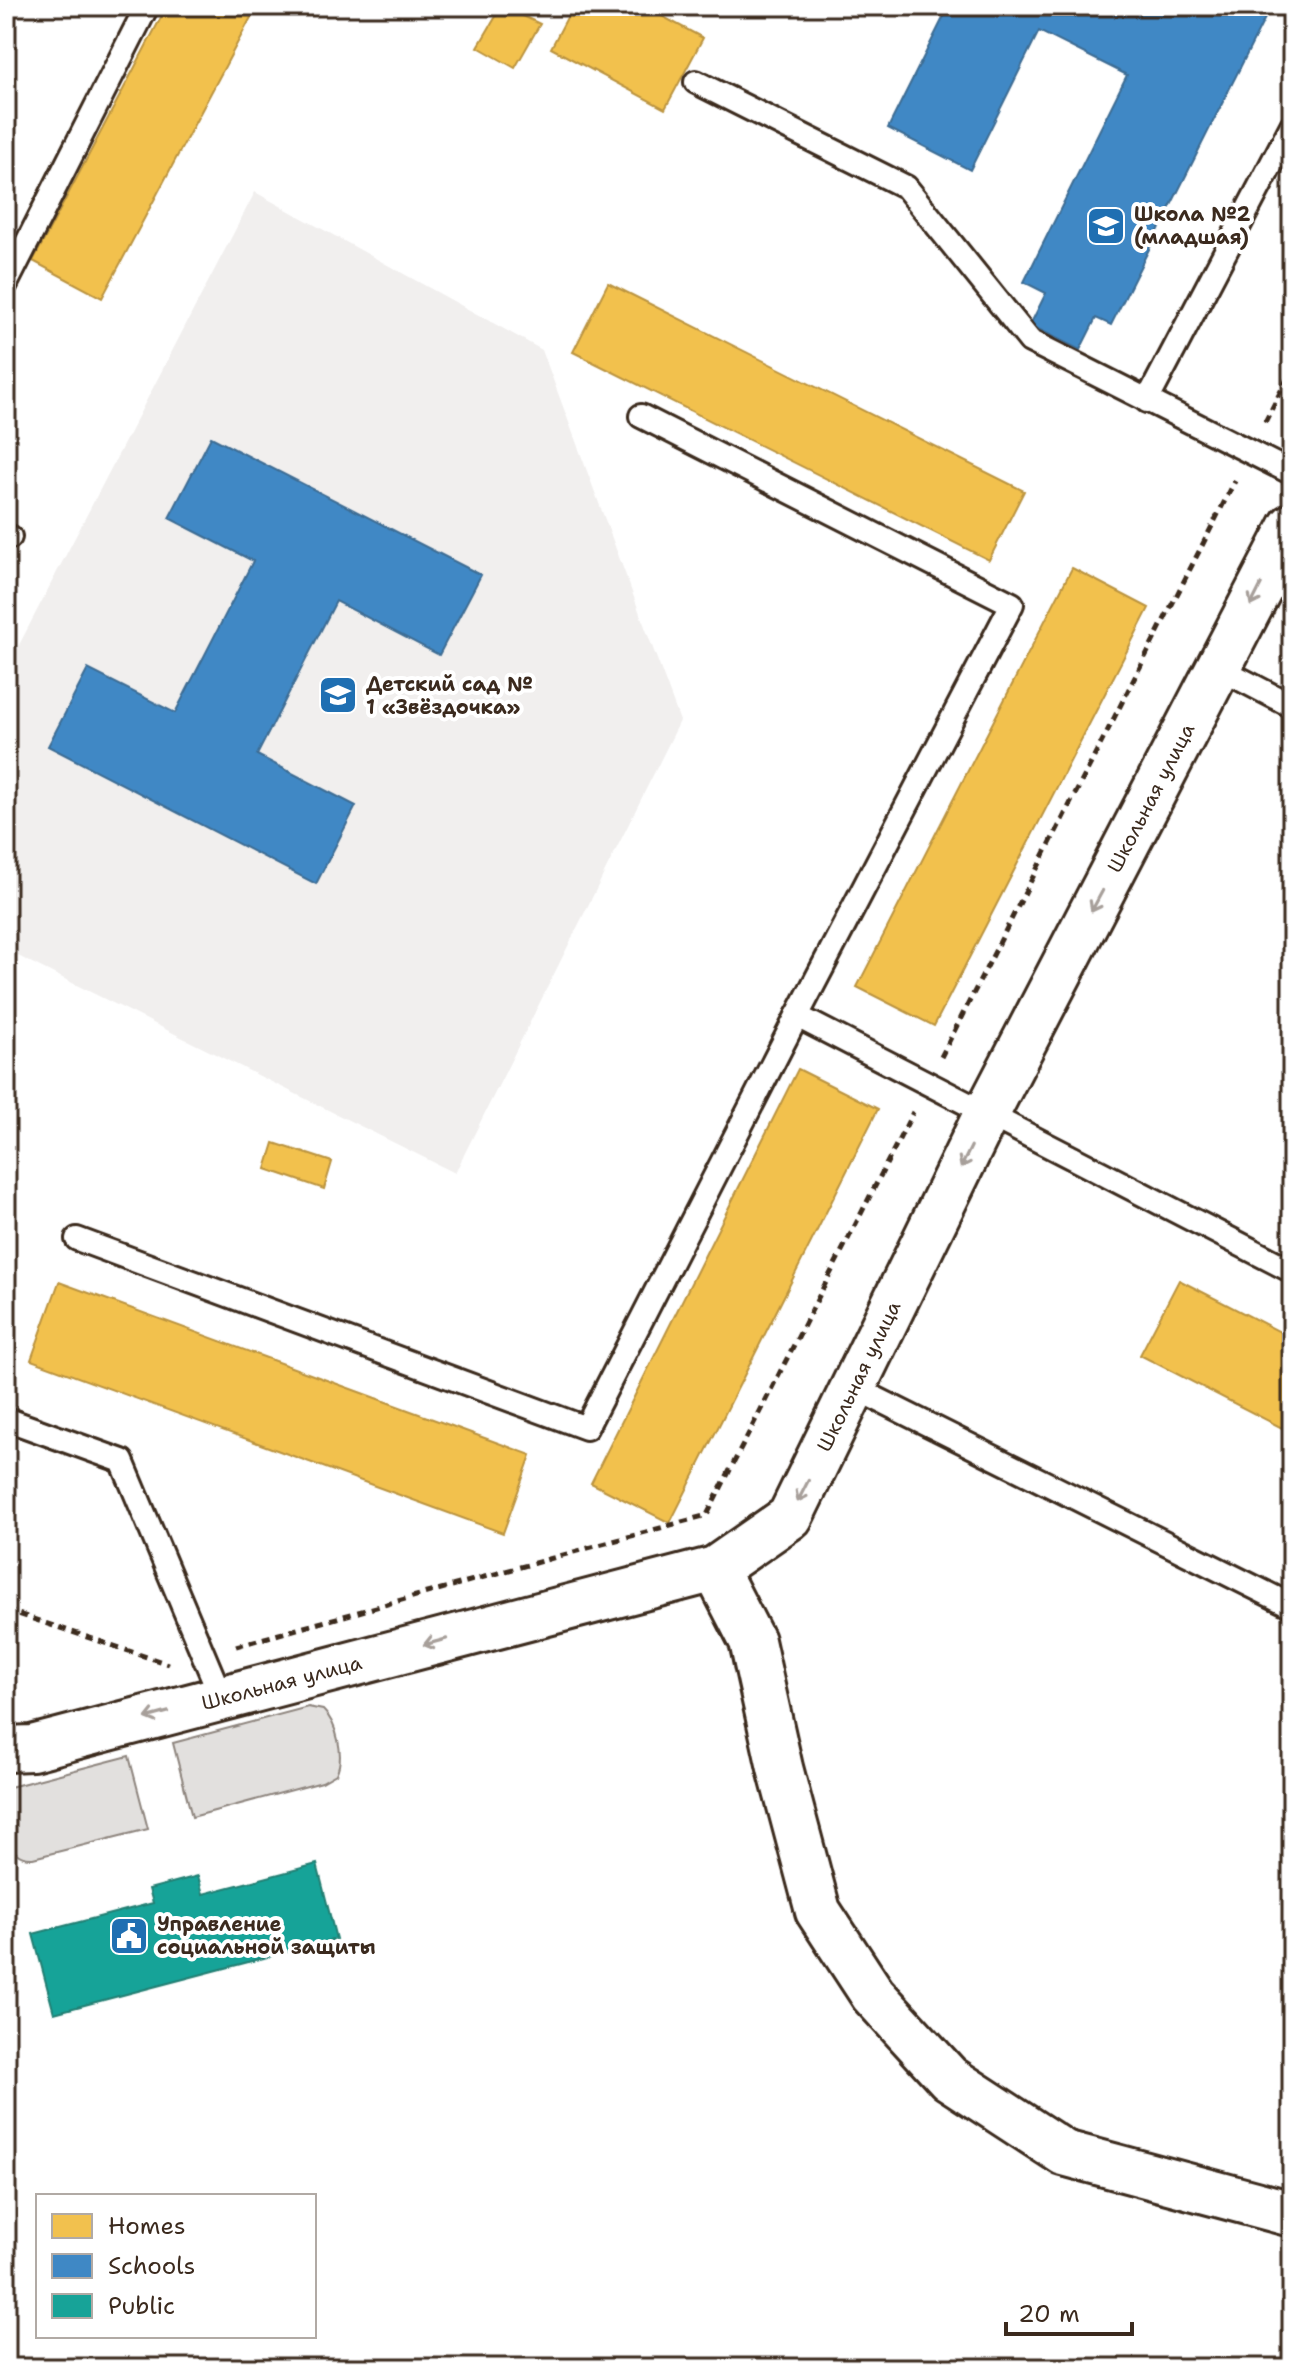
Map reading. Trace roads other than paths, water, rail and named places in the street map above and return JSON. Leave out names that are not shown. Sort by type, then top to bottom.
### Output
[{"type":"street","name":"Школьная улица","points":[[19,1748],[222,1699],[715,1569],[790,1517],[986,1115],[1292,526]]},
{"type":"street","points":[[715,1569],[752,1641],[780,1768],[818,1911],[873,1995],[949,2078],[1064,2153],[1292,2214]]},
{"type":"lane","points":[[6,284],[147,6]]},
{"type":"lane","points":[[696,82],[906,187],[1030,341],[1292,473]]},
{"type":"lane","points":[[1147,401],[1292,125]]},
{"type":"lane","points":[[77,1239],[586,1428],[1012,604],[641,416]]},
{"type":"lane","points":[[1219,668],[1292,706]]},
{"type":"lane","points":[[797,1016],[1292,1271]]},
{"type":"lane","points":[[855,1388],[1292,1606]]},
{"type":"lane","points":[[6,1419],[122,1461],[222,1699]]},
{"type":"place","name":"Школа №2 (младшая)","points":[[1106,226]]},
{"type":"place","name":"Детский сад № 1 «Звёздочка»","points":[[338,695]]},
{"type":"place","name":"Управление социальной защиты","points":[[129,1936]]}]
